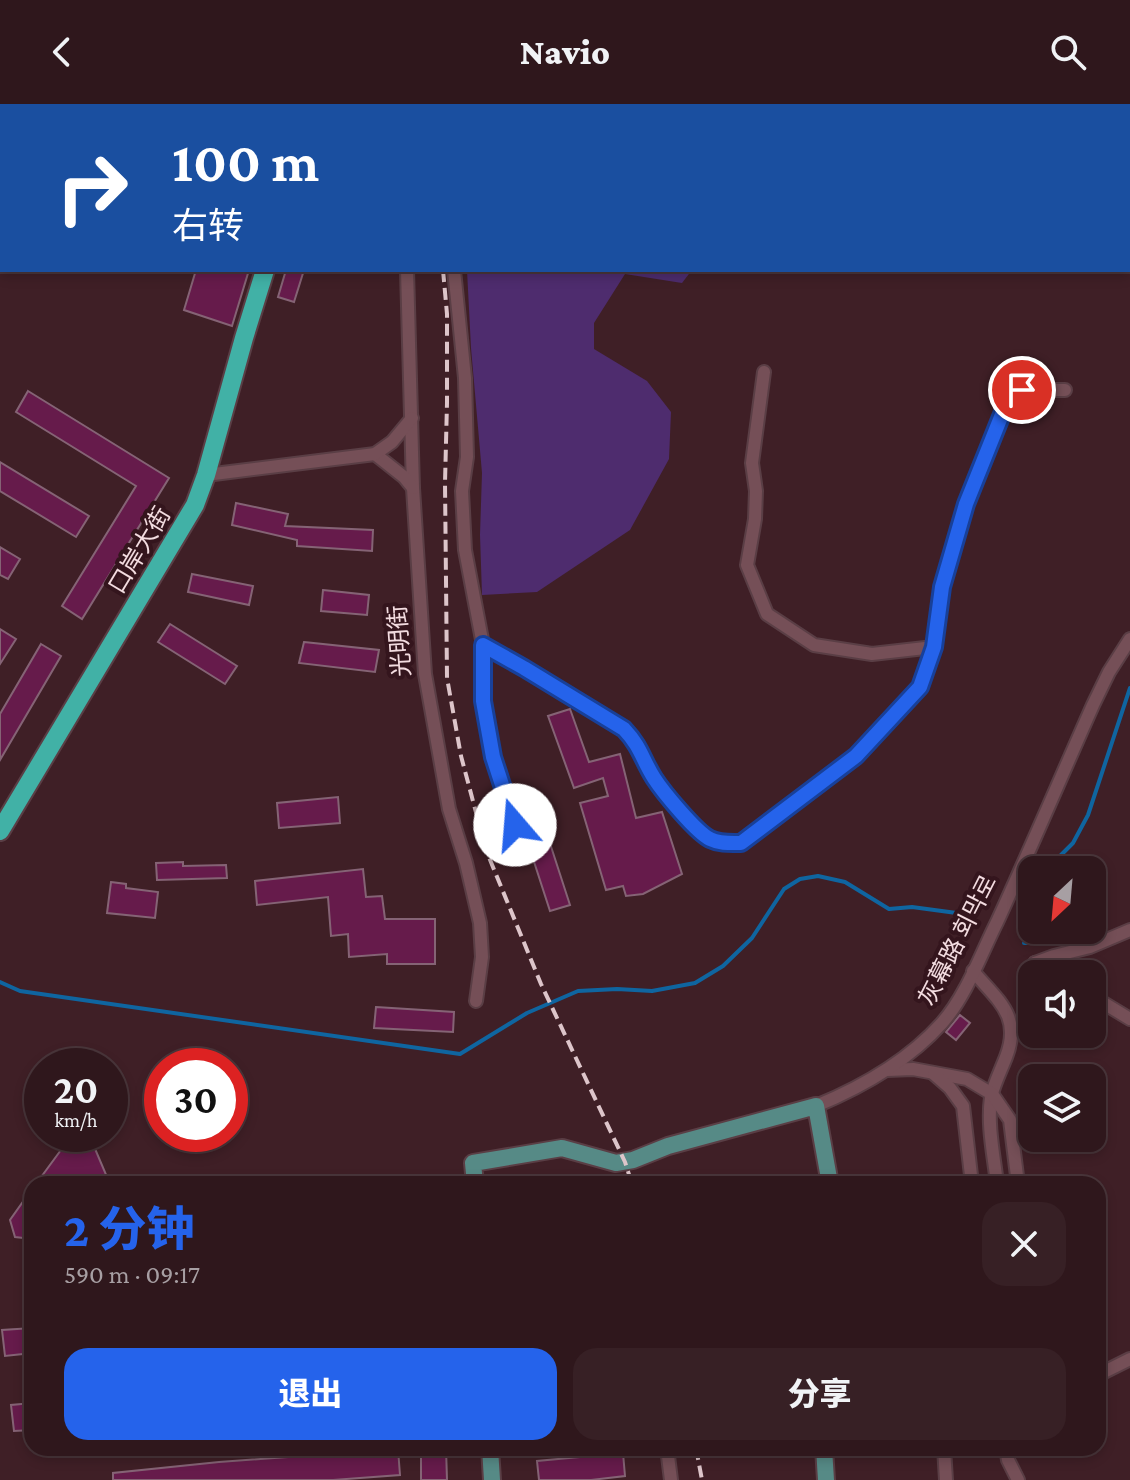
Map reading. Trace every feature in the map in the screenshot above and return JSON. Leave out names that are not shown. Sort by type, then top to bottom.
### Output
[{"type":"highway","name":"口岸大街","points":[[0,831],[195,505],[264,272]]},
{"type":"main road","name":"灰幕路 회막로","points":[[474,1176],[473,1163],[562,1148],[616,1163],[625,1162],[668,1146],[816,1106]]},
{"type":"main road","points":[[816,1106],[829,1176]]},
{"type":"main road","points":[[490,1456],[492,1480]]},
{"type":"main road","points":[[824,1456],[826,1480]]},
{"type":"street","name":"光明街","points":[[407,272],[413,488],[425,674],[449,809],[480,923],[482,957],[476,1001]]},
{"type":"street","points":[[454,272],[465,378],[467,457],[462,491],[465,550],[483,645],[483,701],[493,757],[515,825]]},
{"type":"street","points":[[764,372],[752,463],[756,491],[755,519],[747,565],[767,614],[814,645],[872,654],[934,647]]},
{"type":"street","points":[[483,645],[624,729],[636,742],[654,778],[674,805],[709,839],[725,844],[741,843],[856,756],[920,687],[934,647],[942,587],[966,504],[1005,407],[1022,390],[1065,390]]},
{"type":"street","points":[[206,475],[375,454],[392,442],[412,418]]},
{"type":"street","points":[[375,454],[413,488]]},
{"type":"street","name":"灰幕路 회막로","points":[[816,1106],[848,1093],[887,1070],[942,1022],[955,1003],[973,971],[1093,705],[1130,639]]},
{"type":"street","points":[[1045,960],[1090,947],[1130,930]]},
{"type":"street","points":[[973,971],[1009,1015],[1012,1025],[1013,1035],[992,1094],[989,1116],[996,1176]]},
{"type":"street","points":[[1106,1004],[1130,1019]]},
{"type":"street","points":[[887,1070],[913,1069],[967,1079],[992,1094],[1010,1120],[1017,1176]]},
{"type":"street","points":[[931,1072],[950,1088],[963,1106],[971,1176]]},
{"type":"street","points":[[1106,1371],[1130,1359]]},
{"type":"street","points":[[668,1456],[671,1480]]},
{"type":"street","points":[[944,1456],[946,1480]]},
{"type":"street","points":[[1007,1456],[1018,1480]]},
{"type":"shaded area","points":[[467,272],[690,272],[682,283],[625,274],[594,323],[594,349],[647,381],[671,412],[669,459],[630,530],[537,592],[482,595],[482,473]]},
{"type":"building","points":[[195,272],[248,272],[232,326],[184,310]]},
{"type":"building","points":[[285,272],[303,272],[294,302],[278,297]]},
{"type":"building","points":[[28,391],[169,478],[82,619],[62,606],[136,486],[16,412]]},
{"type":"building","points":[[0,462],[89,516],[76,537],[0,491]]},
{"type":"building","points":[[236,503],[288,514],[285,526],[373,530],[372,551],[297,546],[297,540],[232,525]]},
{"type":"building","points":[[0,547],[20,559],[8,579],[0,575]]},
{"type":"building","points":[[192,574],[253,586],[249,605],[188,592]]},
{"type":"building","points":[[323,590],[369,595],[367,615],[321,611]]},
{"type":"building","points":[[170,624],[237,666],[225,684],[158,642]]},
{"type":"building","points":[[0,629],[16,639],[0,664]]},
{"type":"building","points":[[304,642],[379,650],[375,672],[299,663]]},
{"type":"building","points":[[41,644],[61,656],[0,760],[0,714]]},
{"type":"building","points":[[570,709],[589,762],[620,754],[636,818],[662,812],[682,874],[643,894],[626,896],[623,886],[606,890],[580,803],[608,796],[603,778],[574,788],[548,716]]},
{"type":"building","points":[[338,797],[340,823],[279,828],[277,803]]},
{"type":"building","points":[[545,828],[570,905],[550,911],[525,834]]},
{"type":"building","points":[[183,862],[183,866],[226,865],[227,878],[157,880],[156,863]]},
{"type":"building","points":[[363,869],[366,897],[382,896],[385,919],[435,919],[435,964],[387,964],[387,954],[349,957],[348,934],[331,936],[328,897],[257,905],[255,881]]},
{"type":"building","points":[[111,882],[126,884],[126,888],[158,892],[155,918],[107,913]]},
{"type":"building","points":[[376,1007],[454,1012],[453,1032],[374,1028]]},
{"type":"building","points":[[960,1015],[970,1023],[956,1040],[946,1032]]},
{"type":"building","points":[[60,1152],[96,1152],[107,1176],[42,1176]]},
{"type":"building","points":[[24,1200],[24,1238],[15,1237],[10,1220]]},
{"type":"building","points":[[24,1329],[24,1354],[5,1356],[2,1330]]},
{"type":"building","points":[[24,1404],[24,1430],[14,1431],[11,1405]]},
{"type":"building","points":[[302,1456],[399,1456],[400,1475],[333,1480],[113,1480],[113,1473]]},
{"type":"building","points":[[421,1456],[446,1456],[447,1480],[421,1480]]},
{"type":"building","points":[[623,1456],[625,1476],[591,1480],[539,1480],[537,1461]]},
{"type":"waterway","points":[[1060,856],[1073,843],[1088,815],[1130,688]]},
{"type":"waterway","points":[[0,982],[20,991],[460,1054],[527,1013],[578,991],[652,991],[695,983],[723,966],[752,938],[784,889],[800,879],[818,876],[845,882],[889,909],[912,907],[964,914]]},
{"type":"railway","points":[[443,272],[447,314],[447,678],[461,756],[486,850],[541,984],[629,1176]]},
{"type":"railway","points":[[698,1456],[702,1480]]},
{"type":"route","points":[[515,825],[493,757],[483,701],[483,645],[624,729],[636,742],[654,778],[674,805],[709,839],[725,844],[741,843],[856,756],[920,687],[934,647],[942,587],[966,504],[1005,407],[1022,390]]}]
